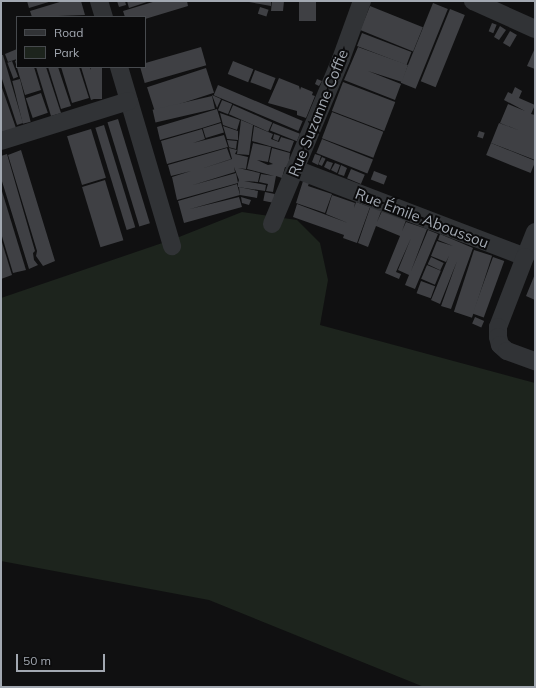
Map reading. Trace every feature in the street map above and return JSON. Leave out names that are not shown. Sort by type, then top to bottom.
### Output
[{"type":"street","points":[[99,1],[104,16]]},
{"type":"street","name":"Rue Suzanne Coffie","points":[[272,224],[341,59],[362,1]]},
{"type":"street","points":[[473,1],[535,28]]},
{"type":"street","points":[[119,68],[172,246]]},
{"type":"street","points":[[1,141],[129,102]]},
{"type":"street","name":"Rue Émile Aboussou","points":[[295,169],[525,257]]},
{"type":"street","points":[[535,232],[498,327],[500,345],[507,351],[535,361]]},
{"type":"green space","points":[[242,212],[297,220],[320,243],[328,280],[320,325],[535,383],[535,687],[424,687],[209,600],[1,561],[1,298],[174,239]]},
{"type":"building","points":[[27,1],[52,1],[29,8]]},
{"type":"building","points":[[63,1],[81,1],[85,15],[32,16],[30,11]]},
{"type":"building","points":[[117,1],[125,1],[126,5],[119,7]]},
{"type":"building","points":[[127,1],[147,1],[147,2],[129,8]]},
{"type":"building","points":[[156,1],[187,1],[188,6],[146,19],[146,16],[125,16],[123,11]]},
{"type":"building","points":[[249,1],[271,1],[271,6],[249,2]]},
{"type":"building","points":[[272,1],[284,1],[283,11],[271,11]]},
{"type":"building","points":[[299,1],[316,1],[316,21],[299,21]]},
{"type":"building","points":[[433,3],[448,9],[416,89],[401,83]]},
{"type":"building","points":[[370,6],[423,27],[413,51],[360,30]]},
{"type":"building","points":[[260,7],[269,10],[266,16],[258,14]]},
{"type":"building","points":[[450,9],[465,15],[436,87],[421,81]]},
{"type":"building","points":[[492,23],[497,25],[493,33],[489,31]]},
{"type":"building","points":[[500,26],[506,30],[499,40],[494,37]]},
{"type":"building","points":[[510,31],[517,35],[510,47],[503,43]]},
{"type":"building","points":[[362,33],[411,52],[406,65],[357,46]]},
{"type":"building","points":[[201,47],[206,65],[145,83],[140,68],[146,68],[146,63]]},
{"type":"building","points":[[358,47],[408,65],[402,82],[368,71],[401,84],[395,100],[344,80]]},
{"type":"building","points":[[535,48],[535,69],[527,66]]},
{"type":"building","points":[[16,49],[16,59],[8,62],[5,54]]},
{"type":"building","points":[[1,55],[3,55],[23,123],[17,125],[1,76]]},
{"type":"building","points":[[12,61],[18,77],[13,79],[7,63]]},
{"type":"building","points":[[233,61],[253,69],[248,82],[228,74]]},
{"type":"building","points":[[17,68],[34,68],[41,90],[25,95]]},
{"type":"building","points":[[36,68],[46,68],[61,113],[51,116]]},
{"type":"building","points":[[48,68],[58,68],[71,106],[61,109]]},
{"type":"building","points":[[61,68],[79,68],[89,98],[72,103]]},
{"type":"building","points":[[81,68],[90,68],[100,97],[91,100]]},
{"type":"building","points":[[91,68],[102,68],[102,99],[91,99]]},
{"type":"building","points":[[206,68],[214,93],[155,112],[147,87]]},
{"type":"building","points":[[255,70],[276,78],[271,90],[250,82]]},
{"type":"building","points":[[279,78],[299,86],[300,90],[301,87],[313,92],[312,95],[315,96],[306,118],[297,115],[297,111],[268,103]]},
{"type":"building","points":[[20,79],[31,122],[23,124],[12,81]]},
{"type":"building","points":[[317,79],[322,81],[319,86],[315,84]]},
{"type":"building","points":[[343,82],[395,102],[384,131],[332,111]]},
{"type":"building","points":[[1,85],[16,128],[2,132],[1,129]]},
{"type":"building","points":[[218,85],[303,121],[298,131],[214,95]]},
{"type":"building","points":[[515,87],[522,91],[519,98],[535,105],[531,114],[535,115],[535,160],[491,143],[499,123],[518,130],[500,123],[508,104],[525,111],[504,100],[508,92],[512,94]]},
{"type":"building","points":[[41,93],[48,113],[33,118],[26,98]]},
{"type":"building","points":[[212,95],[221,99],[217,108]]},
{"type":"building","points":[[212,96],[215,109],[155,122],[153,110]]},
{"type":"building","points":[[222,100],[232,104],[228,114],[218,110]]},
{"type":"building","points":[[233,105],[272,122],[268,132],[229,114]]},
{"type":"building","points":[[217,109],[221,122],[160,140],[157,127]]},
{"type":"building","points":[[332,112],[383,132],[373,158],[322,138]]},
{"type":"building","points":[[220,113],[240,120],[237,130],[223,125]]},
{"type":"building","points":[[118,119],[150,223],[139,226],[107,122]]},
{"type":"building","points":[[241,120],[253,125],[249,155],[237,154]]},
{"type":"building","points":[[221,123],[224,133],[206,138],[203,129]]},
{"type":"building","points":[[273,123],[300,134],[297,141],[270,130]]},
{"type":"building","points":[[104,125],[135,227],[127,230],[95,128]]},
{"type":"building","points":[[223,126],[238,131],[238,140],[227,139]]},
{"type":"building","points":[[254,126],[273,134],[271,139],[279,142],[281,137],[294,141],[290,152],[252,141]]},
{"type":"building","points":[[91,129],[106,178],[82,185],[67,136]]},
{"type":"building","points":[[202,129],[205,139],[193,143],[224,135],[228,147],[167,164],[161,141]]},
{"type":"building","points":[[479,131],[485,133],[483,139],[477,137]]},
{"type":"building","points":[[274,134],[280,136],[278,141],[273,139]]},
{"type":"building","points":[[322,139],[373,160],[367,174],[316,153]]},
{"type":"building","points":[[227,140],[237,141],[236,149],[228,147]]},
{"type":"building","points":[[253,143],[271,147],[268,162],[257,160],[268,165],[273,164],[269,162],[272,148],[290,153],[288,168],[285,167],[282,178],[276,176],[273,192],[266,191],[268,184],[259,182],[261,174],[274,176],[247,169]]},
{"type":"building","points":[[491,143],[535,161],[531,173],[486,155]]},
{"type":"building","points":[[227,148],[231,159],[201,169],[232,159],[229,148],[237,150],[235,154],[248,157],[246,169],[238,168],[260,173],[258,182],[244,181],[266,185],[265,191],[238,187],[238,183],[177,200],[172,177],[191,171],[171,176],[168,165]],"holes":[[[234,167],[239,180],[238,183],[236,173],[193,185],[235,172]]]},
{"type":"building","points":[[21,150],[55,261],[43,266],[36,256],[37,251],[8,155]]},
{"type":"building","points":[[7,154],[35,251],[33,253],[34,260],[38,265],[29,269],[1,178],[1,156]]},
{"type":"building","points":[[315,154],[321,156],[318,165],[312,162]]},
{"type":"building","points":[[322,157],[326,159],[322,166],[318,164]]},
{"type":"building","points":[[327,161],[333,163],[330,170],[324,167]]},
{"type":"building","points":[[335,163],[340,165],[337,173],[331,170]]},
{"type":"building","points":[[341,165],[347,168],[344,176],[338,174]]},
{"type":"building","points":[[351,169],[365,175],[361,184],[347,178]]},
{"type":"building","points":[[374,171],[387,176],[384,184],[371,179]]},
{"type":"building","points":[[105,180],[123,240],[100,247],[82,187]]},
{"type":"building","points":[[303,181],[309,183],[308,186],[332,194],[325,213],[296,203]]},
{"type":"building","points":[[237,184],[240,195],[190,209],[239,197],[242,207],[184,223],[178,201]]},
{"type":"building","points":[[239,187],[258,191],[257,198],[240,195]]},
{"type":"building","points":[[1,188],[26,270],[13,273],[1,233]]},
{"type":"building","points":[[265,192],[275,194],[273,203],[263,201]]},
{"type":"building","points":[[332,195],[355,203],[354,208],[356,202],[370,207],[357,243],[343,238],[344,235],[293,217],[297,204],[348,223],[326,214]]},
{"type":"building","points":[[241,197],[251,200],[249,205],[242,203]]},
{"type":"building","points":[[371,205],[382,209],[377,222],[382,211],[406,220],[402,231],[406,222],[427,229],[411,271],[428,230],[438,234],[415,289],[405,285],[409,275],[398,270],[411,238],[396,272],[401,274],[399,279],[385,273],[400,236],[376,226],[368,247],[358,243]]},
{"type":"building","points":[[440,234],[473,248],[451,309],[441,306],[457,261],[440,304],[431,300],[449,256],[446,262],[431,256],[437,241],[453,246],[438,240]]},
{"type":"building","points":[[1,239],[12,275],[1,279]]},
{"type":"building","points":[[474,250],[492,256],[472,318],[454,312]]},
{"type":"building","points":[[431,257],[444,263],[440,270],[428,264]]},
{"type":"building","points":[[493,257],[504,261],[484,317],[472,313]]},
{"type":"building","points":[[427,265],[441,271],[435,285],[421,279]]},
{"type":"building","points":[[535,274],[535,300],[526,296]]},
{"type":"building","points":[[421,281],[435,286],[431,298],[417,293]]},
{"type":"building","points":[[475,317],[484,321],[481,327],[472,323]]}]
